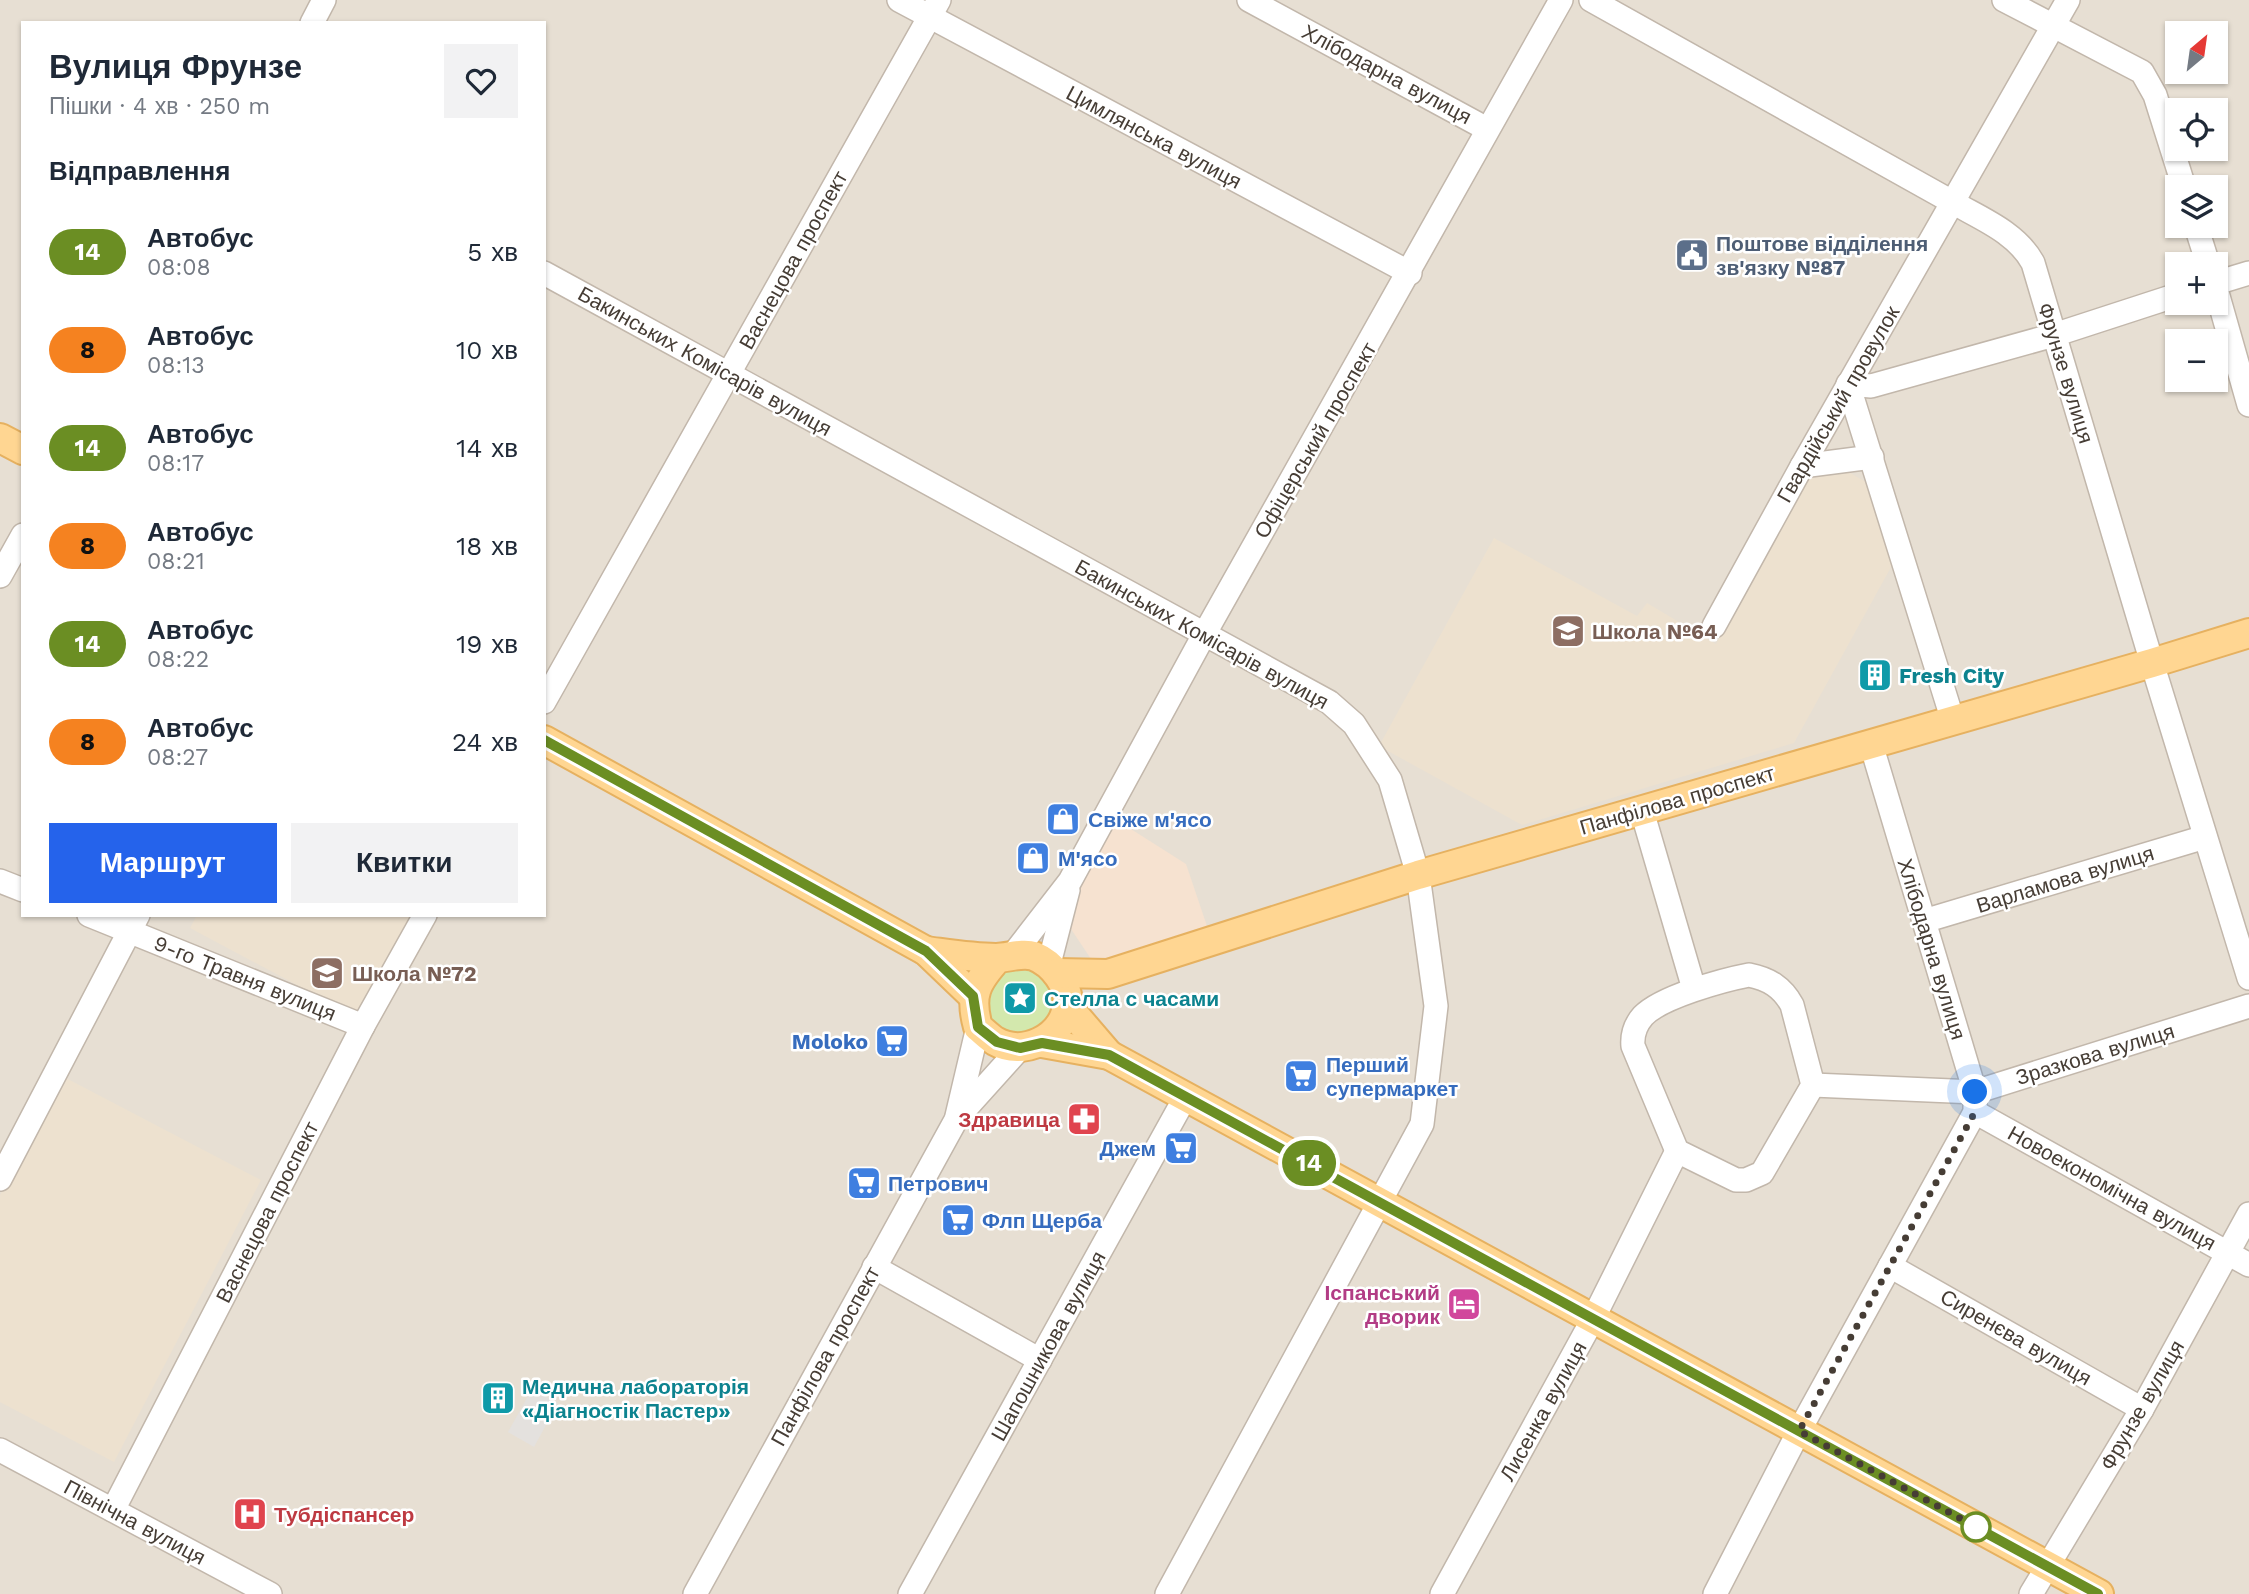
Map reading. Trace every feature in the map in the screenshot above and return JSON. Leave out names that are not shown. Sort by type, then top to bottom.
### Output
[{"type":"main road","points":[[0,438],[21,449]]},
{"type":"main road","name":"Панфілова проспект","points":[[1067,1006],[1108,974],[1418,875],[2249,633]]},
{"type":"main road","points":[[546,741],[926,951],[973,996]]},
{"type":"main road","points":[[926,951],[1005,957],[1032,956],[1053,968],[1065,989],[1067,1006],[1059,1025],[1031,1045]]},
{"type":"main road","points":[[1005,957],[982,975],[973,996],[978,1027],[997,1042],[1109,1055],[2099,1594]]},
{"type":"main road","name":"Панфілова проспект","points":[[1053,968],[1108,974]]},
{"type":"main road","points":[[1067,1006],[1109,1055]]},
{"type":"street","points":[[313,21],[324,0]]},
{"type":"street","name":"Цимлянська вулиця","points":[[899,0],[934,8],[1410,273]]},
{"type":"street","name":"Хлібодарна вулиця","points":[[1249,0],[1487,129]]},
{"type":"street","name":"Офіцерський проспект","points":[[1070,881],[1205,633],[1410,273],[1487,129],[1561,0]]},
{"type":"street","name":"Фрунзе вулиця","points":[[1591,0],[1954,203],[2010,236],[2027,251],[2033,263],[2249,978]]},
{"type":"street","points":[[2004,0],[2142,72],[2155,95],[2179,175]]},
{"type":"street","name":"Гвардійський провулок","points":[[1714,626],[1848,384],[2068,0]]},
{"type":"street","name":"Васнецова проспект","points":[[546,698],[934,8]]},
{"type":"street","points":[[2228,279],[2249,273]]},
{"type":"street","name":"Бакинських Комісарів вулиця","points":[[546,274],[1329,702],[1354,724],[1390,780],[1418,875],[1436,1006],[1422,1124],[1167,1594]]},
{"type":"street","points":[[1953,721],[1848,384],[1871,386],[2054,335],[2165,299]]},
{"type":"street","points":[[2223,315],[2249,405]]},
{"type":"street","points":[[1802,466],[1872,457]]},
{"type":"street","points":[[0,576],[21,539]]},
{"type":"street","name":"Хлібодарна вулиця","points":[[1871,744],[1975,1102]]},
{"type":"street","points":[[1642,811],[1694,989]]},
{"type":"street","name":"Варламова вулиця","points":[[1924,921],[2206,837]]},
{"type":"street","points":[[0,881],[21,889]]},
{"type":"street","points":[[1005,957],[1070,881]]},
{"type":"street","points":[[1053,968],[1070,881]]},
{"type":"street","name":"9-го Травня вулиця","points":[[100,917],[134,923],[363,1026]]},
{"type":"street","name":"Васнецова проспект","points":[[113,1510],[363,1026],[424,917]]},
{"type":"street","points":[[0,1179],[134,923]]},
{"type":"street","points":[[1749,975],[1762,977],[1780,988],[1792,1005],[1813,1085],[1762,1173],[1746,1180],[1736,1180],[1677,1151],[1633,1046],[1632,1037],[1637,1024],[1648,1012],[1694,989],[1749,975]]},
{"type":"street","name":"Зразкова вулиця","points":[[1813,1085],[1975,1102],[2249,1006]]},
{"type":"street","name":"Панфілова проспект","points":[[695,1594],[957,1118],[978,1027]]},
{"type":"street","name":"Панфілова проспект","points":[[957,1118],[1031,1045]]},
{"type":"street","name":"Шапошникова вулиця","points":[[910,1594],[1186,1096]]},
{"type":"street","points":[[1715,1594],[1975,1102]]},
{"type":"street","name":"Новоекономічна вулиця","points":[[1975,1102],[2249,1265]]},
{"type":"street","name":"Лисенка вулиця","points":[[1442,1594],[1593,1319],[1677,1151]]},
{"type":"street","name":"Фрунзе вулиця","points":[[2031,1594],[2142,1409],[2249,1214]]},
{"type":"street","name":"Сиренєва вулиця","points":[[1890,1266],[2142,1409]]},
{"type":"street","points":[[874,1267],[1040,1360]]},
{"type":"street","name":"Північна вулиця","points":[[0,1450],[270,1594]]},
{"type":"shaded area","points":[[0,0],[2249,0],[2249,1594],[0,1594]]},
{"type":"shaded area","name":"Школа №64","points":[[1819,455],[1878,489],[1896,558],[1794,743],[1522,825],[1379,746],[1494,538],[1637,616],[1647,603],[1716,644]]},
{"type":"shaded area","points":[[1112,817],[1186,864],[1208,929],[1093,962],[1065,920],[1073,894]]},
{"type":"shaded area","name":"Школа №72","points":[[196,917],[410,917],[357,1017],[190,928]]},
{"type":"shaded area","points":[[62,1076],[261,1180],[114,1462],[0,1402],[0,1195]]},
{"type":"shaded area","points":[[532,1389],[558,1403],[534,1447],[508,1432]]},
{"type":"green space","points":[[1020,968],[1033,970],[1043,978],[1051,988],[1051,1014],[1043,1024],[1033,1032],[1020,1034],[1007,1032],[997,1024],[989,1014],[987,1001],[989,988],[997,978],[1007,970]]},
{"type":"bus line","name":"14","points":[[546,741],[926,951],[973,996],[978,1027],[997,1042],[1020,1048],[1042,1043],[1109,1055],[2098,1594]]},
{"type":"place","name":"Поштове відділення зв'язку №87","points":[[1692,255]]},
{"type":"place","name":"Школа №64","points":[[1568,631]]},
{"type":"place","name":"Fresh City","points":[[1875,675]]},
{"type":"place","name":"Свіже м'ясо","points":[[1063,819]]},
{"type":"place","name":"М'ясо","points":[[1033,858]]},
{"type":"place","name":"Школа №72","points":[[327,973]]},
{"type":"place","name":"Стелла с часами","points":[[1020,998]]},
{"type":"place","name":"Moloko","points":[[892,1041]]},
{"type":"place","name":"Перший супермаркет","points":[[1301,1076]]},
{"type":"place","name":"Здравица","points":[[1084,1119]]},
{"type":"place","name":"Джем","points":[[1181,1148]]},
{"type":"place","name":"Петрович","points":[[864,1183]]},
{"type":"place","name":"Флп Щерба","points":[[958,1220]]},
{"type":"place","name":"Іспанський дворик","points":[[1464,1304]]},
{"type":"place","name":"Медична лабораторія «Діагностік Пастер»","points":[[498,1398]]},
{"type":"place","name":"Тубдіспансер","points":[[250,1514]]},
{"type":"route","points":[[1975,1092],[1975,1112],[1799,1431],[1976,1527]]}]
